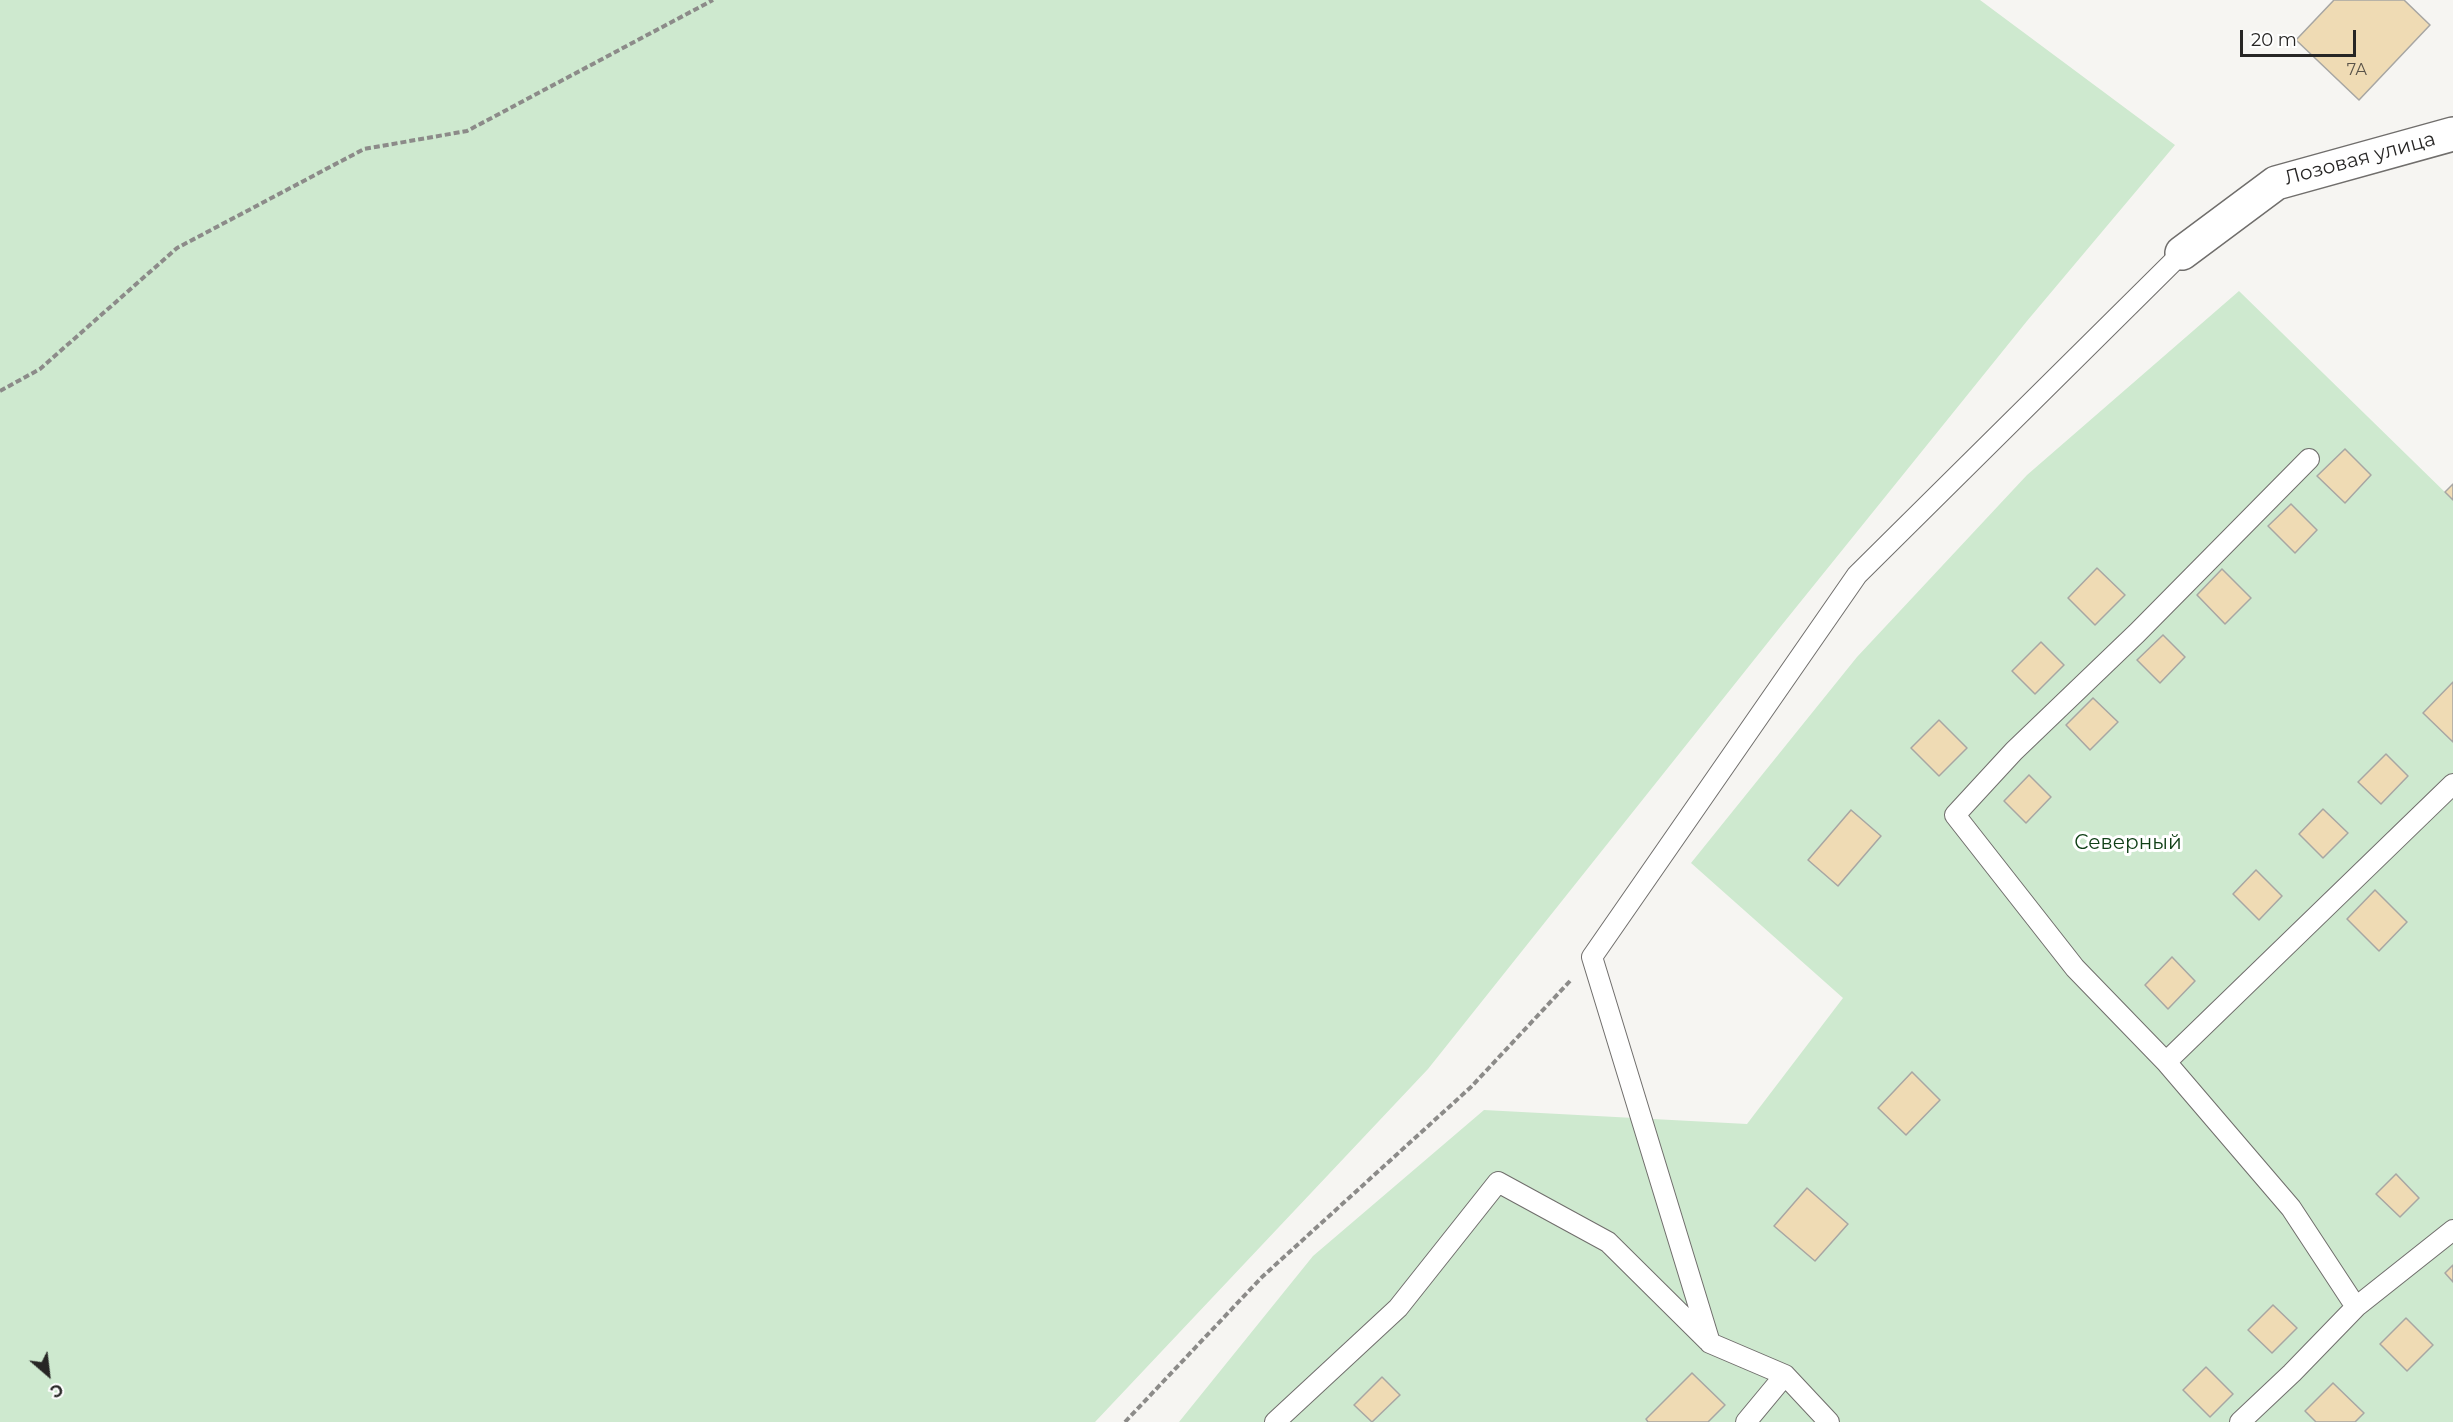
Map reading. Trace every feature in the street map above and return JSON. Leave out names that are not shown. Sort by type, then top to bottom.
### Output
[{"type":"street","name":"Лозовая улица","points":[[2182,253],[2276,183],[2453,134]]},
{"type":"lane","points":[[1710,1343],[1593,957],[1857,575],[2182,253]]},
{"type":"lane","points":[[2309,459],[2137,633],[2014,751],[1955,815],[2075,968],[2166,1062],[2291,1208],[2356,1307]]},
{"type":"lane","points":[[2166,1062],[2453,784]]},
{"type":"lane","points":[[1275,1422],[1398,1308],[1498,1182],[1608,1242],[1710,1343],[1785,1375],[1829,1422]]},
{"type":"lane","points":[[2240,1422],[2292,1373],[2356,1307],[2453,1230]]},
{"type":"lane","points":[[1746,1422],[1785,1375]]},
{"type":"path","points":[[0,391],[40,369],[177,248],[364,148],[466,131],[713,0]]},
{"type":"path","points":[[1125,1422],[1262,1277],[1471,1087],[1593,957]]},
{"type":"green space","points":[[0,0],[1980,0],[2175,145],[2027,321],[1428,1069],[1095,1422],[0,1422]]},
{"type":"green space","name":"Северный","points":[[2239,291],[2453,500],[2453,1422],[1179,1422],[1313,1256],[1484,1110],[1747,1124],[1843,998],[1691,863],[1857,657],[2027,475]]},
{"type":"building","points":[[2334,0],[2404,0],[2430,25],[2359,100],[2296,40]]},
{"type":"building","points":[[2345,449],[2371,475],[2345,503],[2317,476]]},
{"type":"building","points":[[2453,484],[2453,500],[2445,492]]},
{"type":"building","points":[[2291,504],[2317,530],[2295,553],[2268,526]]},
{"type":"building","points":[[2097,568],[2125,595],[2095,625],[2068,598]]},
{"type":"building","points":[[2222,569],[2251,598],[2225,624],[2197,595]]},
{"type":"building","points":[[2163,635],[2185,657],[2160,683],[2137,660]]},
{"type":"building","points":[[2041,642],[2064,665],[2035,694],[2012,671]]},
{"type":"building","points":[[2453,682],[2453,742],[2423,713]]},
{"type":"building","points":[[2093,698],[2118,722],[2090,750],[2066,725]]},
{"type":"building","points":[[1939,720],[1967,748],[1939,776],[1911,748]]},
{"type":"building","points":[[2386,754],[2408,776],[2381,804],[2358,782]]},
{"type":"building","points":[[2029,775],[2051,797],[2026,823],[2004,801]]},
{"type":"building","points":[[2323,809],[2348,833],[2323,858],[2299,834]]},
{"type":"building","points":[[1851,810],[1881,836],[1838,886],[1808,860]]},
{"type":"building","points":[[2256,870],[2282,896],[2259,920],[2233,894]]},
{"type":"building","points":[[2375,890],[2407,922],[2379,951],[2347,919]]},
{"type":"building","points":[[2172,957],[2195,981],[2168,1009],[2145,985]]},
{"type":"building","points":[[1912,1072],[1940,1100],[1906,1135],[1878,1108]]},
{"type":"building","points":[[2396,1174],[2419,1198],[2400,1217],[2376,1194]]},
{"type":"building","points":[[1807,1188],[1848,1224],[1815,1261],[1774,1226]]},
{"type":"building","points":[[2453,1265],[2453,1282],[2445,1273]]},
{"type":"building","points":[[2273,1305],[2297,1328],[2272,1353],[2248,1330]]},
{"type":"building","points":[[2406,1318],[2433,1345],[2407,1371],[2380,1344]]},
{"type":"building","points":[[2206,1367],[2233,1394],[2210,1417],[2183,1390]]},
{"type":"building","points":[[1692,1373],[1725,1405],[1708,1422],[1648,1422],[1646,1419]]},
{"type":"building","points":[[1382,1377],[1400,1395],[1372,1422],[1354,1405]]},
{"type":"building","points":[[2333,1383],[2364,1413],[2355,1422],[2316,1422],[2305,1411]]}]
